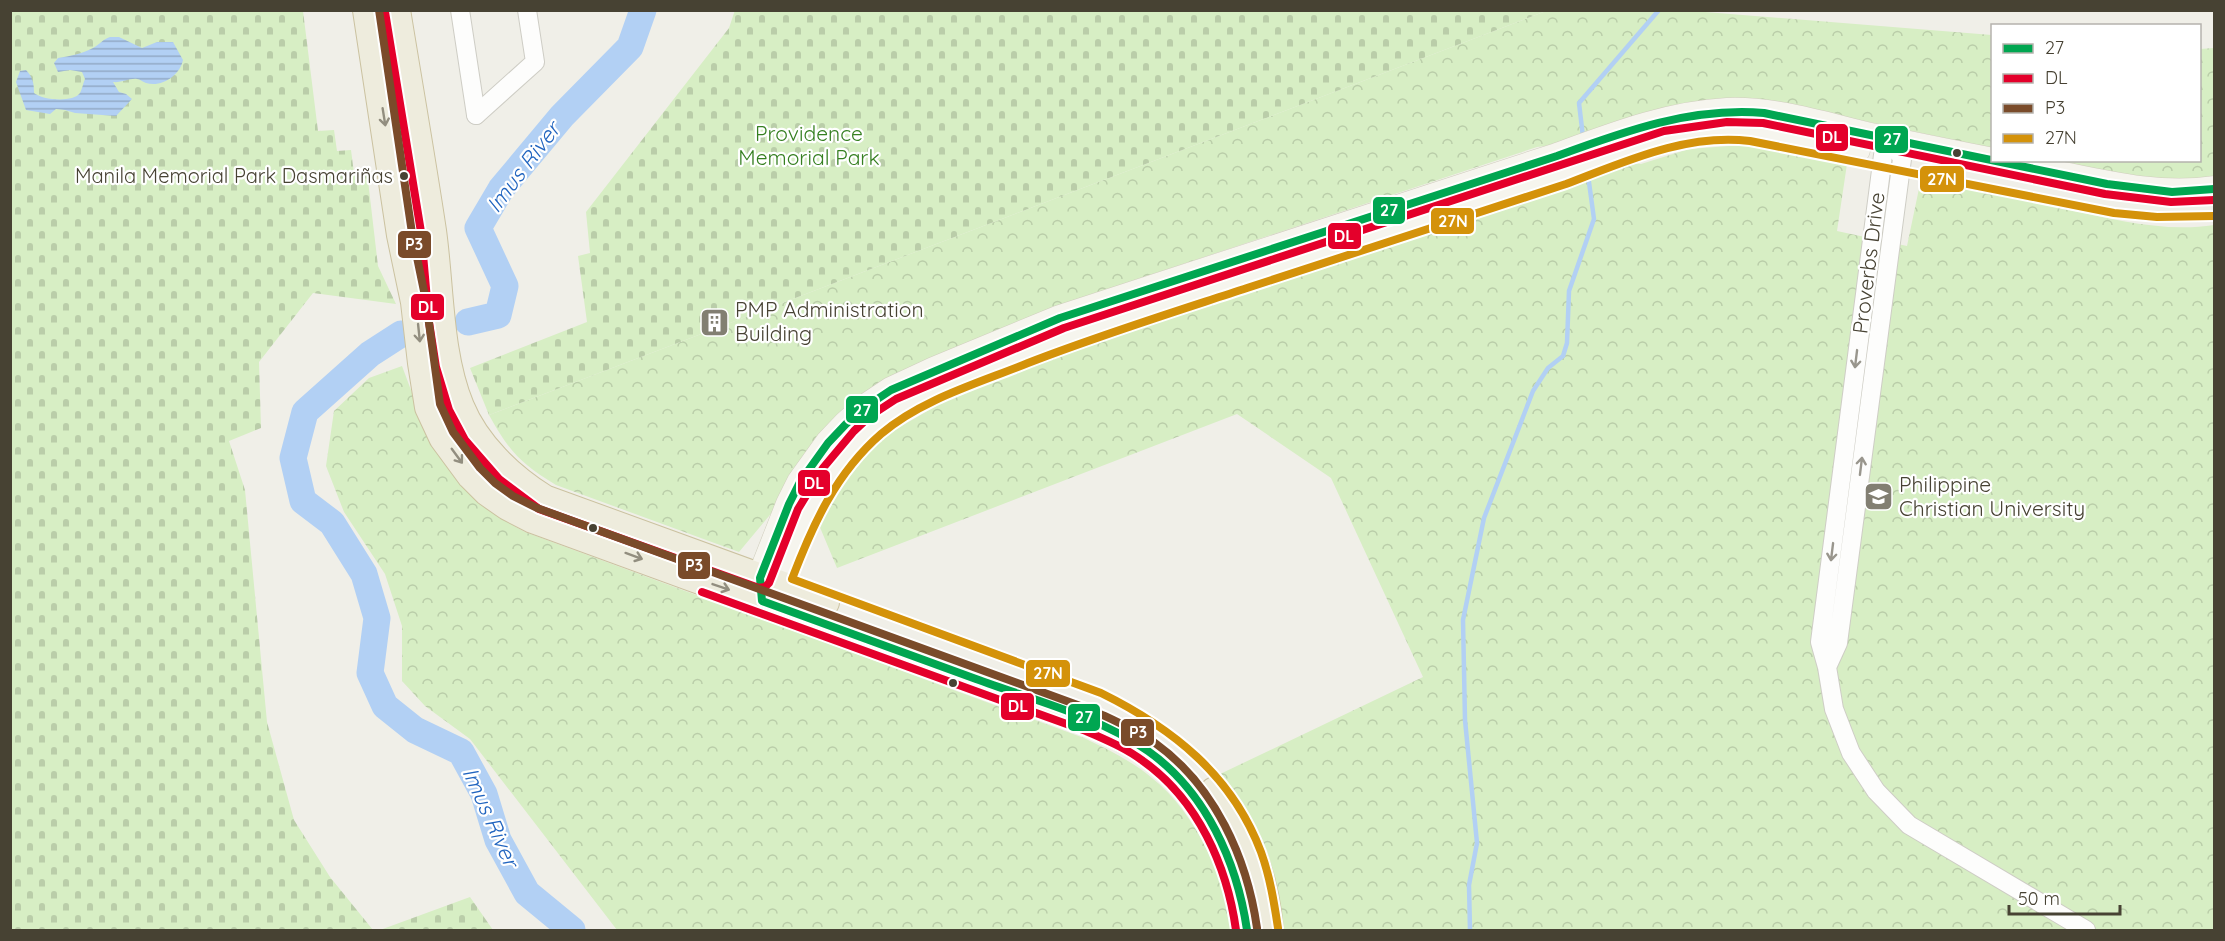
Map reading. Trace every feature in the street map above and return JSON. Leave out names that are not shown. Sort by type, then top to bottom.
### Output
[{"type":"highway","points":[[368,10],[402,236],[427,301]]},
{"type":"highway","points":[[395,10],[431,232],[427,301],[434,362],[480,442],[508,474],[544,500],[1090,721],[1141,747],[1165,764],[1192,794],[1211,820],[1232,867],[1241,896],[1247,930]]},
{"type":"highway","points":[[766,588],[1098,703],[1150,730],[1178,751],[1208,783],[1228,809],[1241,833],[1262,889],[1268,930]]},
{"type":"main road","points":[[766,588],[789,504],[814,462],[846,424],[864,408],[891,390],[1060,318],[1560,165],[1684,117],[1728,111],[1775,114],[1892,152],[2116,203],[2157,207],[2214,206]]},
{"type":"main road","points":[[1892,152],[2158,191],[2214,189]]},
{"type":"street","points":[[460,10],[476,115],[535,62],[527,10]]},
{"type":"street","name":"Proverbs Drive","points":[[1892,152],[1838,643],[1827,667],[1834,709],[1851,753],[1876,791],[1909,825],[2086,930]]},
{"type":"green space","name":"Providence Memorial Park","points":[[735,10],[1546,11],[489,415],[470,368],[587,322],[578,256],[590,253],[586,212],[729,28]]},
{"type":"green space","name":"Manila Memorial Park Dasmariñas","points":[[10,11],[303,11],[318,131],[334,130],[337,151],[351,150],[354,173],[367,172],[378,266],[396,304],[313,293],[259,362],[261,428],[229,441],[245,490],[267,722],[294,820],[330,877],[373,930],[11,930]]},
{"type":"green space","points":[[1546,11],[1693,11],[1991,35],[1991,148],[1774,102],[1721,99],[1680,104],[1617,122],[1553,145],[1537,147],[1056,306],[884,379],[857,399],[774,510],[739,552],[556,485],[516,455],[489,415]]},
{"type":"green space","points":[[2214,48],[2214,178],[2160,180],[2118,175],[2054,162],[2201,162],[2201,49]]},
{"type":"green space","name":"Philippine Christian University","points":[[1742,145],[1780,150],[1847,164],[1837,231],[1907,246],[1921,179],[2139,224],[2177,227],[2214,225],[2214,930],[1282,930],[1252,826],[1218,775],[1423,677],[1331,478],[1237,414],[837,568],[819,525],[834,494],[856,465],[886,435],[943,402],[1071,349],[1550,188],[1568,186],[1632,163],[1641,164],[1689,149]]},
{"type":"green space","points":[[402,366],[433,442],[460,482],[477,500],[525,532],[1084,738],[1136,766],[1168,792],[1194,827],[1215,867],[1233,930],[617,930],[470,739],[425,706],[402,681],[402,626],[385,574],[344,512],[326,466],[334,411],[369,378]]},
{"type":"green space","points":[[470,897],[493,930],[380,930]]},
{"type":"water","points":[[110,37],[119,37],[142,48],[157,42],[173,42],[183,60],[181,66],[169,79],[158,84],[146,83],[139,79],[113,82],[119,92],[132,99],[116,116],[56,109],[50,114],[26,110],[16,82],[20,71],[26,70],[28,73],[33,81],[34,93],[57,99],[71,98],[81,92],[85,79],[82,72],[70,70],[58,72],[54,63],[58,58],[89,50]]},
{"type":"waterway","name":"Imus River","points":[[468,322],[498,315],[505,286],[478,228],[501,189],[562,116],[630,47],[643,10]]},
{"type":"waterway","points":[[1583,137],[1579,103],[1659,10]]},
{"type":"waterway","points":[[1470,930],[1469,885],[1477,843],[1465,720],[1463,620],[1484,518],[1533,391],[1548,368],[1563,356],[1567,343],[1569,291],[1594,219],[1588,175]]},
{"type":"waterway","name":"Imus River","points":[[401,334],[370,354],[305,412],[293,458],[303,501],[332,523],[364,574],[377,618],[370,673],[385,706],[415,730],[461,752],[484,794],[498,840],[527,893],[572,930]]},
{"type":"transit line","name":"P3","points":[[379,10],[412,233],[426,301],[440,404],[453,432],[480,468],[513,496],[537,508],[1094,711],[1140,734],[1176,760],[1195,780],[1225,825],[1245,876],[1257,928]]},
{"type":"transit line","name":"DL","points":[[385,12],[421,232],[429,322],[436,367],[449,410],[465,440],[499,479],[539,509],[759,588],[769,583],[798,509],[823,468],[854,431],[870,416],[896,399],[1064,328],[1664,131],[1727,122],[1763,123],[2105,194],[2171,202],[2214,200]]},
{"type":"transit line","name":"27","points":[[1247,930],[1235,879],[1216,830],[1187,787],[1148,751],[1087,718],[762,601],[760,578],[789,504],[800,482],[828,443],[846,424],[864,408],[891,390],[1060,318],[1608,138],[1684,117],[1737,112],[1764,113],[1991,160]]},
{"type":"transit line","name":"27N","points":[[1278,928],[1267,871],[1249,824],[1216,777],[1175,738],[1101,693],[792,579],[808,539],[828,500],[851,465],[881,434],[933,401],[1082,343],[1566,184],[1656,151],[1702,141],[1750,141],[2114,213],[2157,217],[2214,216]]},
{"type":"transit line","name":"27","points":[[2001,162],[2107,184],[2172,192],[2214,189]]},
{"type":"transit line","name":"DL","points":[[702,592],[1086,731],[1136,756],[1162,777],[1179,795],[1207,836],[1225,882],[1236,930]]},
{"type":"place","name":"Manila Memorial Park Dasmariñas","points":[[404,176]]},
{"type":"place","name":"PMP Administration Building","points":[[714,322]]},
{"type":"place","name":"Philippine Christian University","points":[[1878,497]]}]
